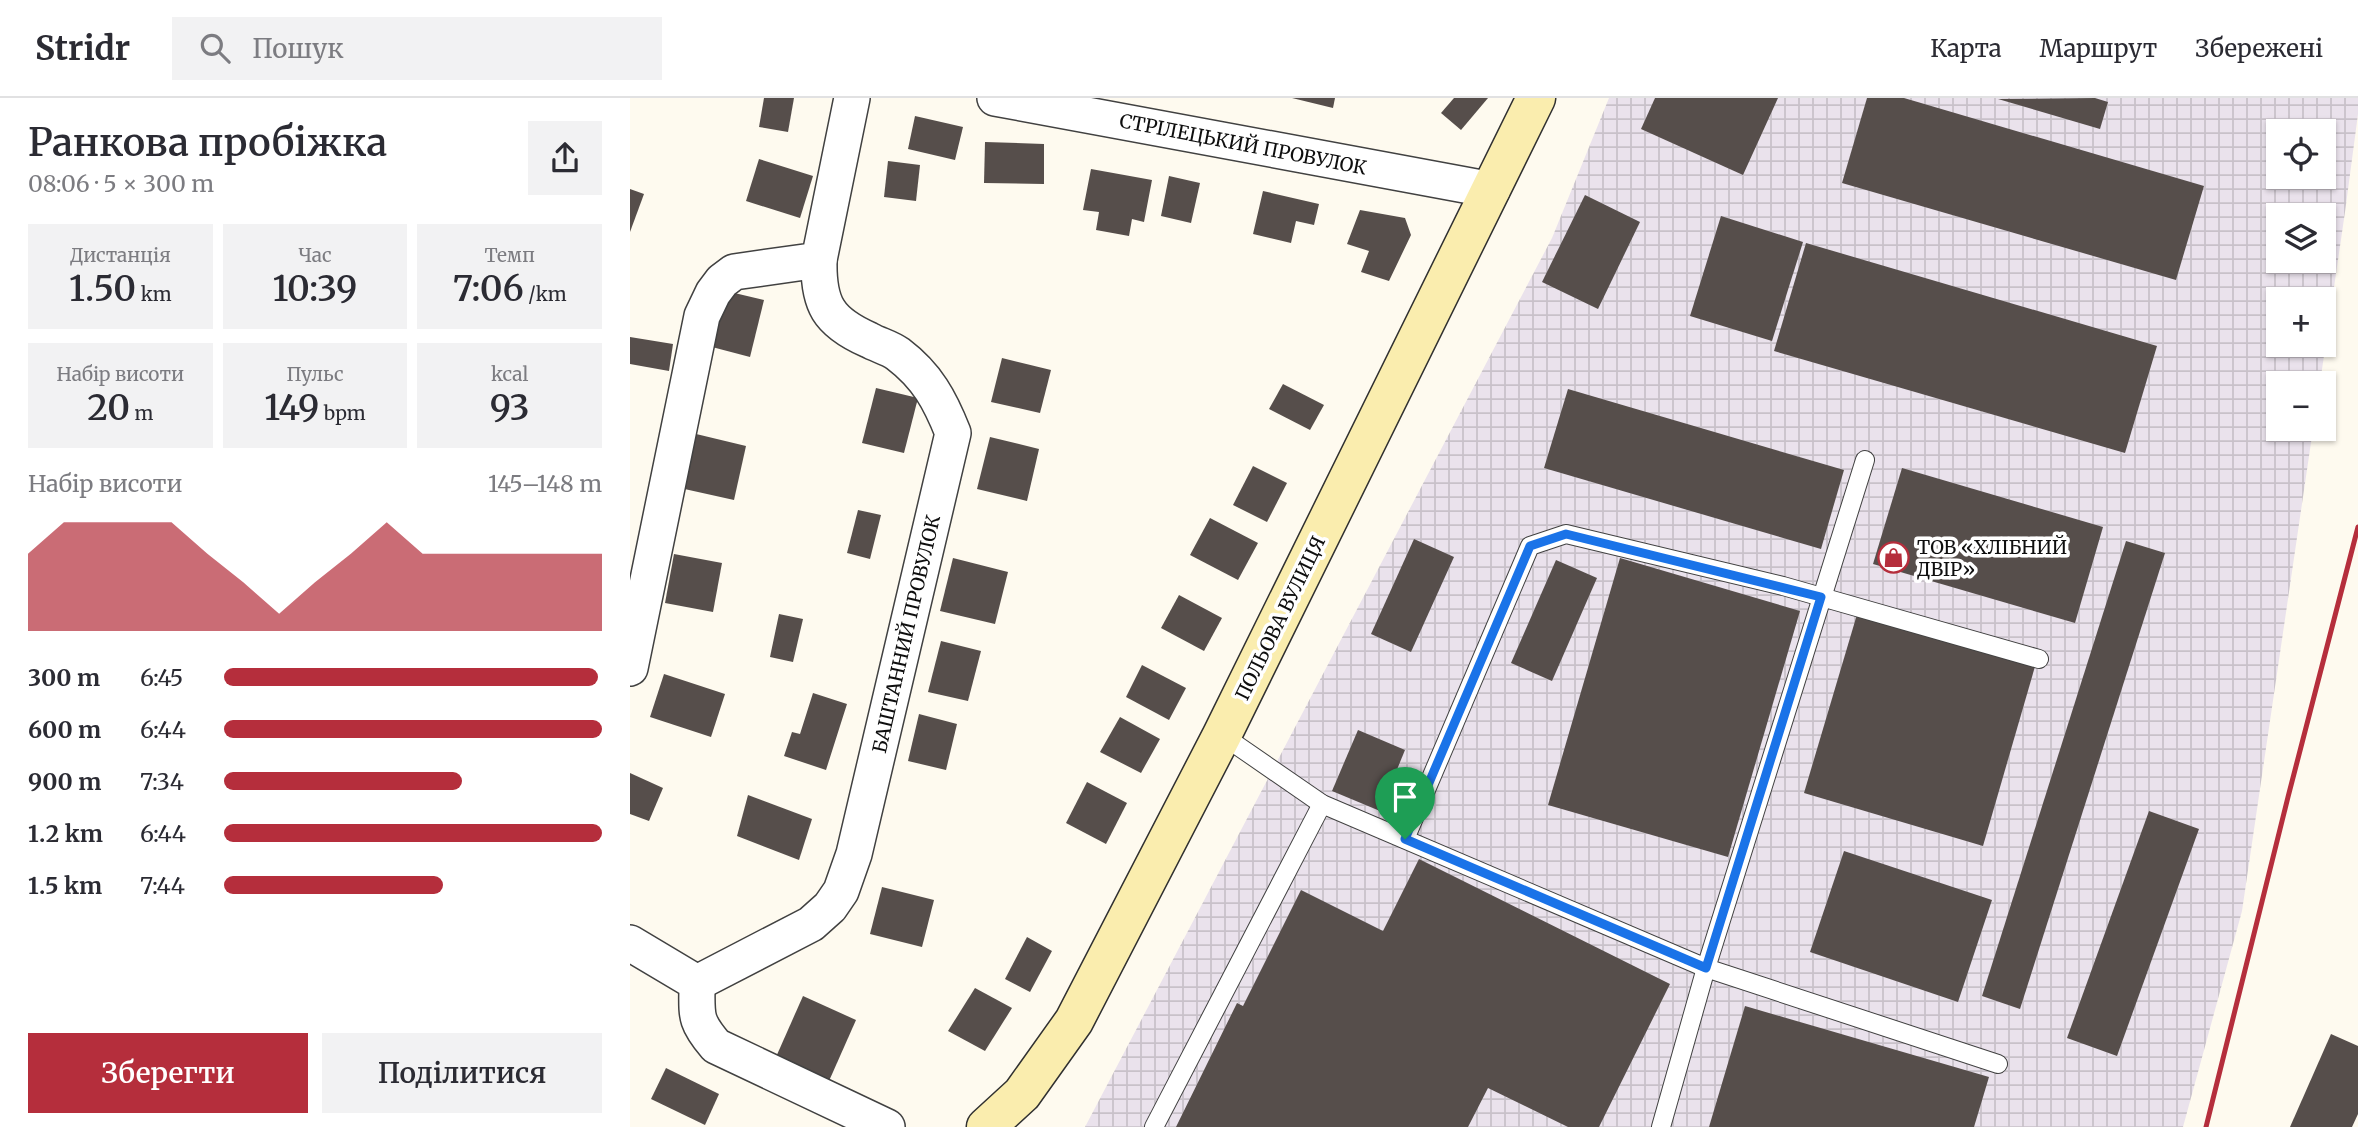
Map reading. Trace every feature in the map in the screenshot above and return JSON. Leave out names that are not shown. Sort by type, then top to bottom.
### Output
[{"type":"main road","name":"ПОЛЬОВА ВУЛИЦЯ","points":[[986,1127],[1014,1111],[1074,1021],[1222,735],[1536,98]]},
{"type":"street","name":"БАШТАННИЙ ПРОВУЛОК","points":[[696,983],[811,924],[830,907],[841,891],[854,854],[953,433],[929,384],[897,353],[850,331],[836,320],[825,306],[818,286],[819,260],[852,98]]},
{"type":"street","name":"СТРІЛЕЦЬКИЙ ПРОВУЛОК","points":[[995,98],[1492,190]]},
{"type":"street","points":[[630,668],[699,330],[707,305],[722,281],[734,272],[819,260]]},
{"type":"street","points":[[630,943],[696,983],[696,1017],[716,1046],[887,1127]]},
{"type":"lane","points":[[1661,1127],[1706,968],[1865,460]]},
{"type":"lane","points":[[1405,839],[1530,546],[1566,534],[1821,597],[2039,659]]},
{"type":"lane","points":[[1222,735],[1322,804],[1706,968],[1998,1064]]},
{"type":"lane","points":[[1154,1127],[1322,804]]},
{"type":"shaded area","points":[[1609,98],[2358,98],[2358,114],[2345,212],[2334,287],[2266,287],[2266,357],[2324,357],[2322,371],[2266,371],[2266,441],[2311,441],[2242,911],[2183,1127],[1085,1127],[1552,238]]},
{"type":"building","points":[[764,98],[794,98],[788,132],[759,127]]},
{"type":"building","points":[[1292,98],[1335,98],[1333,108]]},
{"type":"building","points":[[1454,98],[1488,98],[1461,130],[1441,113]]},
{"type":"building","points":[[1655,98],[1778,98],[1743,175],[1641,129]]},
{"type":"building","points":[[1867,98],[1904,98],[2204,186],[2176,280],[1842,183]]},
{"type":"building","points":[[2095,98],[2108,102],[2100,129],[1998,99]]},
{"type":"building","points":[[915,116],[963,127],[955,160],[908,149]]},
{"type":"building","points":[[985,142],[1044,144],[1044,184],[984,183]]},
{"type":"building","points":[[759,159],[813,176],[800,218],[746,201]]},
{"type":"building","points":[[888,161],[920,165],[916,201],[884,197]]},
{"type":"building","points":[[1091,169],[1152,180],[1144,222],[1132,219],[1129,236],[1096,230],[1099,212],[1083,210]]},
{"type":"building","points":[[1169,176],[1200,183],[1191,223],[1161,216]]},
{"type":"building","points":[[630,189],[644,194],[630,232]]},
{"type":"building","points":[[1263,191],[1319,204],[1314,225],[1296,221],[1291,243],[1253,234]]},
{"type":"building","points":[[1585,195],[1640,222],[1598,309],[1542,282]]},
{"type":"building","points":[[1360,210],[1405,218],[1411,235],[1389,281],[1361,272],[1369,251],[1347,244]]},
{"type":"building","points":[[1721,216],[1803,242],[1772,341],[1690,316]]},
{"type":"building","points":[[1806,243],[2157,346],[2125,453],[1774,351]]},
{"type":"building","points":[[726,291],[764,300],[750,357],[712,347]]},
{"type":"building","points":[[630,337],[673,344],[669,371],[630,364]]},
{"type":"building","points":[[1002,358],[1051,370],[1040,413],[991,402]]},
{"type":"building","points":[[1283,384],[1324,405],[1310,430],[1269,409]]},
{"type":"building","points":[[876,388],[918,398],[904,453],[862,443]]},
{"type":"building","points":[[1568,389],[1844,470],[1821,549],[1544,468]]},
{"type":"building","points":[[692,433],[746,446],[734,500],[680,488]]},
{"type":"building","points":[[990,437],[1039,449],[1027,501],[977,489]]},
{"type":"building","points":[[1253,466],[1287,483],[1267,522],[1233,505]]},
{"type":"building","points":[[1902,468],[2103,527],[2075,623],[1873,564]]},
{"type":"building","points":[[858,510],[881,515],[870,559],[847,553]]},
{"type":"building","points":[[1210,518],[1258,543],[1238,580],[1190,555]]},
{"type":"building","points":[[1414,539],[1454,557],[1411,652],[1371,634]]},
{"type":"building","points":[[2126,541],[2165,553],[2020,1009],[1982,996]]},
{"type":"building","points":[[674,554],[722,563],[713,612],[665,603]]},
{"type":"building","points":[[953,558],[1008,572],[995,624],[940,611]]},
{"type":"building","points":[[1620,558],[1800,611],[1728,857],[1548,805]]},
{"type":"building","points":[[1556,560],[1597,578],[1552,681],[1511,663]]},
{"type":"building","points":[[1179,595],[1222,618],[1204,651],[1161,628]]},
{"type":"building","points":[[1858,611],[2036,663],[1983,846],[1804,793]]},
{"type":"building","points":[[779,614],[803,619],[793,662],[770,657]]},
{"type":"building","points":[[941,641],[981,651],[968,701],[928,692]]},
{"type":"building","points":[[1142,665],[1186,688],[1169,720],[1126,697]]},
{"type":"building","points":[[664,674],[725,694],[711,737],[650,717]]},
{"type":"building","points":[[813,693],[847,704],[826,770],[784,756],[792,732],[800,734]]},
{"type":"building","points":[[919,714],[957,724],[946,770],[908,761]]},
{"type":"building","points":[[1120,717],[1160,739],[1141,773],[1100,752]]},
{"type":"building","points":[[1358,730],[1405,750],[1380,811],[1332,791]]},
{"type":"building","points":[[630,773],[663,788],[649,821],[630,814]]},
{"type":"building","points":[[1087,782],[1127,803],[1106,844],[1066,823]]},
{"type":"building","points":[[748,795],[812,819],[799,860],[737,836]]},
{"type":"building","points":[[2149,811],[2199,829],[2117,1056],[2067,1038]]},
{"type":"building","points":[[1844,851],[1992,900],[1958,1002],[1810,952]]},
{"type":"building","points":[[1419,859],[1670,984],[1599,1127],[1568,1127],[1488,1088],[1468,1127],[1176,1127],[1237,1003],[1243,1006],[1301,890],[1383,931]]},
{"type":"building","points":[[882,887],[934,900],[922,947],[870,934]]},
{"type":"building","points":[[1027,937],[1052,951],[1030,992],[1005,979]]},
{"type":"building","points":[[975,988],[1012,1008],[985,1051],[948,1031]]},
{"type":"building","points":[[803,996],[856,1020],[829,1081],[776,1057]]},
{"type":"building","points":[[1745,1006],[1989,1077],[1974,1127],[1709,1127]]},
{"type":"building","points":[[2331,1034],[2358,1046],[2358,1114],[2352,1127],[2290,1127]]},
{"type":"building","points":[[666,1068],[719,1094],[705,1125],[651,1099]]},
{"type":"railway","points":[[2206,1127],[2358,527]]},
{"type":"place","name":"ТОВ «ХЛІБНИЙ ДВІР»","points":[[1894,558]]},
{"type":"route","points":[[1566,534],[1821,597],[1706,968],[1405,839],[1530,546],[1566,534]]}]
